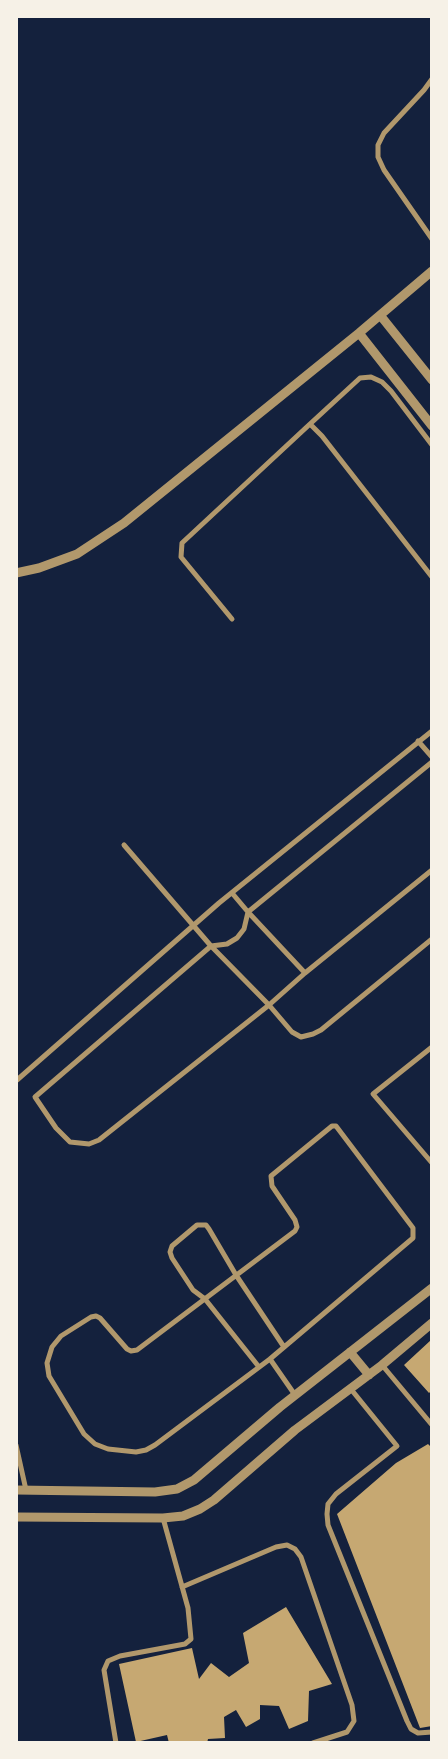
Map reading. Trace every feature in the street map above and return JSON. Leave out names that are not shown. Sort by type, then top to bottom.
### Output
[{"type":"street","points":[[432,79],[384,133],[378,145],[378,157],[384,170],[432,239]]},
{"type":"street","points":[[16,573],[39,568],[76,554],[124,523],[359,333],[432,271]]},
{"type":"street","points":[[380,315],[432,380]]},
{"type":"street","points":[[359,333],[432,426]]},
{"type":"street","points":[[232,619],[180,557],[182,543],[360,378],[371,377],[382,382],[391,390],[432,445]]},
{"type":"street","points":[[310,424],[322,436],[432,577]]},
{"type":"street","points":[[17,1080],[192,926],[432,731]]},
{"type":"street","points":[[418,742],[432,758]]},
{"type":"street","points":[[432,762],[248,912],[244,929],[237,938],[227,944],[211,946],[35,1097],[56,1128],[70,1142],[89,1144],[99,1140],[270,1005],[305,973],[432,870]]},
{"type":"street","points":[[124,845],[192,926],[270,1005],[292,1032],[301,1037],[321,1030],[432,940]]},
{"type":"street","points":[[232,893],[305,973]]},
{"type":"street","points":[[432,1047],[373,1094],[432,1163]]},
{"type":"street","points":[[332,1126],[338,1127],[413,1228],[413,1238],[284,1347],[155,1445],[146,1450],[136,1452],[108,1449],[95,1444],[84,1434],[49,1376],[47,1363],[52,1347],[61,1336],[91,1317],[96,1316],[100,1318],[127,1349],[131,1351],[137,1350],[205,1299],[295,1232],[297,1227],[296,1220],[272,1186],[271,1176],[332,1126]]},
{"type":"street","points":[[260,1367],[205,1299],[193,1290],[172,1258],[170,1252],[172,1246],[197,1225],[206,1225],[209,1228],[236,1275],[284,1347]]},
{"type":"street","points":[[16,1490],[155,1492],[177,1489],[194,1480],[295,1395],[432,1288]]},
{"type":"street","points":[[16,1517],[163,1518],[183,1516],[200,1509],[214,1500],[295,1430],[382,1365],[432,1323]]},
{"type":"street","points":[[350,1352],[369,1375]]},
{"type":"street","points":[[270,1358],[295,1395]]},
{"type":"street","points":[[382,1365],[432,1425]]},
{"type":"street","points":[[350,1388],[397,1446],[336,1494],[328,1504],[328,1525],[411,1729],[418,1733],[432,1732]]},
{"type":"street","points":[[16,1445],[26,1490]]},
{"type":"street","points":[[116,1743],[104,1670],[108,1661],[120,1656],[186,1644],[191,1639],[188,1608],[163,1518]]},
{"type":"street","points":[[182,1587],[276,1547],[287,1545],[295,1549],[301,1557],[349,1696],[354,1721],[347,1732],[314,1743]]},
{"type":"building","points":[[431,1340],[432,1390],[429,1393],[404,1365]]},
{"type":"building","points":[[428,1444],[432,1448],[432,1726],[420,1728],[337,1514],[396,1463]]},
{"type":"building","points":[[286,1607],[332,1684],[309,1691],[308,1721],[289,1729],[279,1706],[260,1705],[260,1719],[246,1727],[236,1710],[224,1717],[225,1738],[208,1739],[207,1743],[169,1743],[167,1735],[136,1742],[119,1664],[192,1648],[199,1679],[211,1663],[229,1677],[249,1663],[243,1633]]}]
